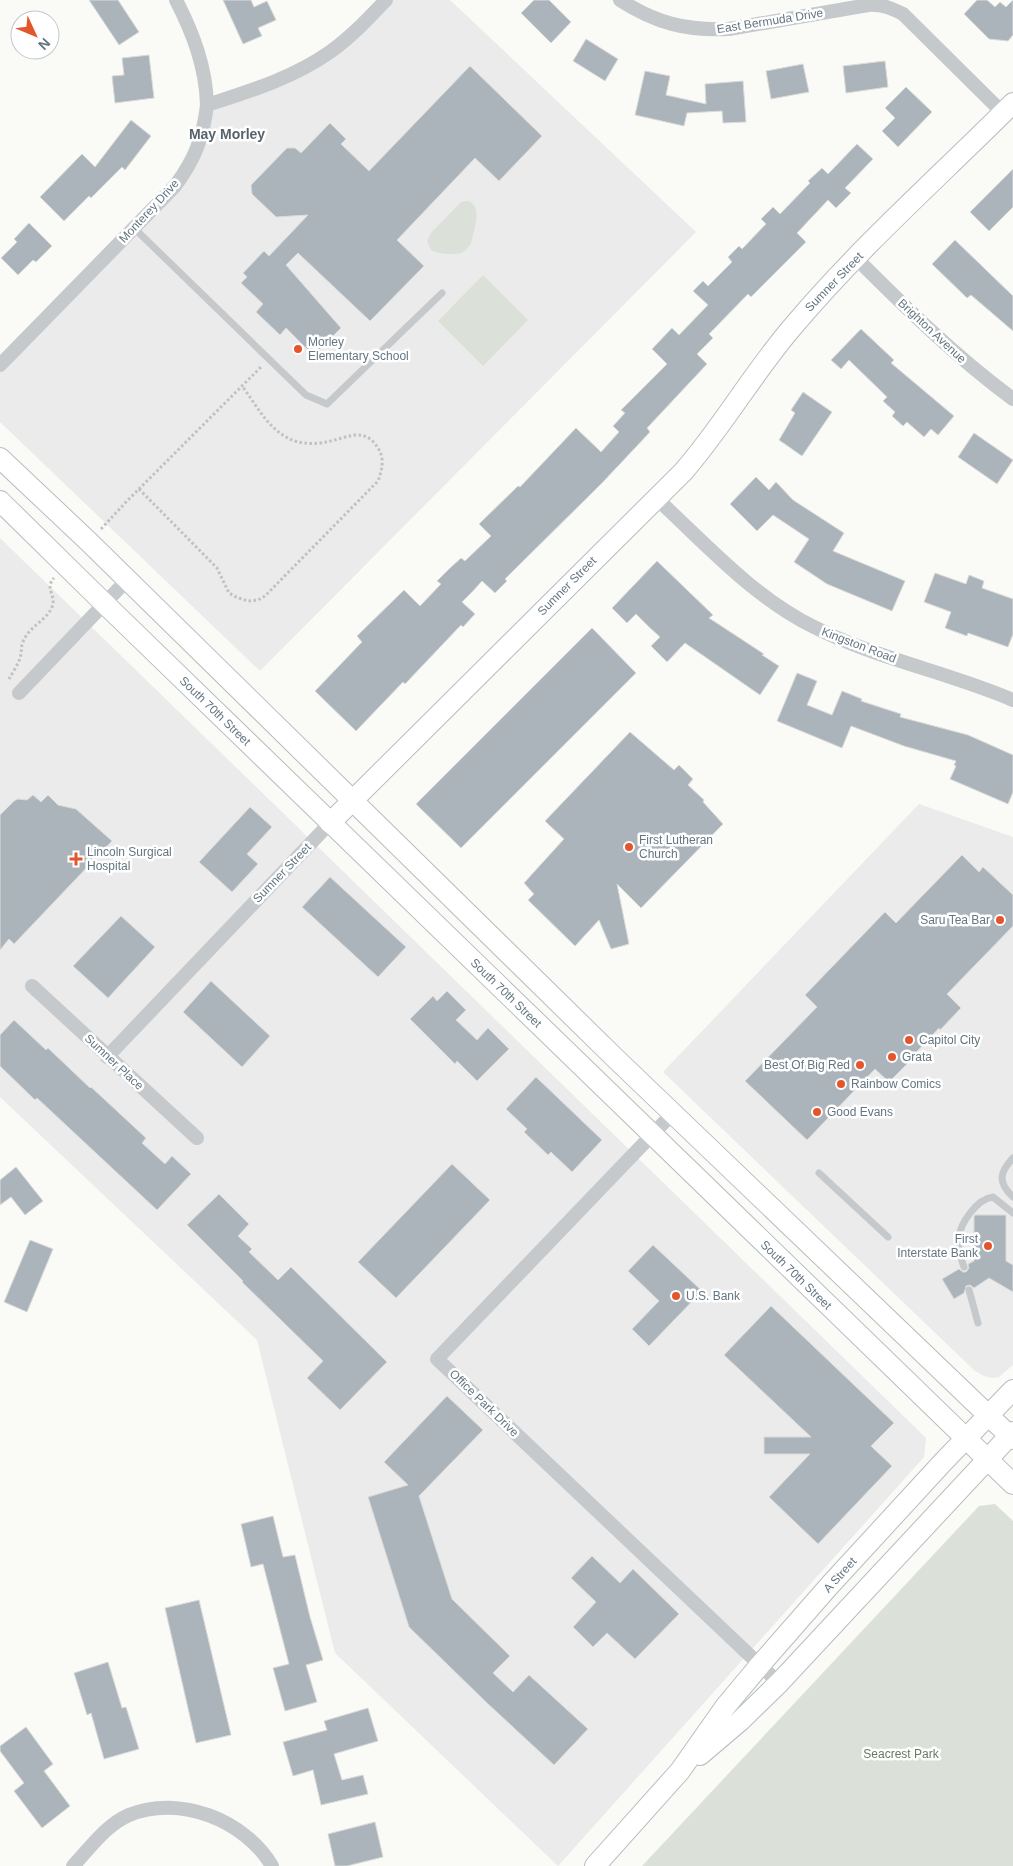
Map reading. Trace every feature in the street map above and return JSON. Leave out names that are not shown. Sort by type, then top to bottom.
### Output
[{"type":"main road","name":"Sumner Street","points":[[330,822],[682,472],[714,435],[776,346],[794,325],[856,258],[1008,108]]},
{"type":"main road","points":[[0,458],[127,580],[351,801],[1012,1436]]},
{"type":"main road","name":"South 70th Street","points":[[0,501],[1013,1484]]},
{"type":"main road","name":"A Street","points":[[595,1866],[680,1771],[725,1707],[830,1585],[1013,1390]]},
{"type":"main road","name":"A Street","points":[[680,1771],[740,1721],[778,1683],[986,1459],[1012,1436]]},
{"type":"street","name":"Monterey Drive","points":[[0,365],[175,186],[188,168],[198,148],[207,105],[206,84],[202,62],[187,21],[176,0]]},
{"type":"street","points":[[207,105],[269,84],[298,71],[337,46],[360,28],[386,0]]},
{"type":"street","name":"East Bermuda Drive","points":[[620,0],[637,11],[658,20],[679,27],[707,30],[729,29],[836,5],[879,4],[890,7],[904,14],[1008,108]]},
{"type":"street","name":"Brighton Avenue","points":[[856,258],[931,332],[977,372],[1013,399]]},
{"type":"street","name":"Kingston Road","points":[[656,498],[746,581],[780,607],[812,626],[846,642],[1013,700]]},
{"type":"street","points":[[19,693],[127,580]]},
{"type":"street","name":"Sumner Street","points":[[108,1057],[330,822]]},
{"type":"street","name":"Sumner Place","points":[[32,986],[197,1138]]},
{"type":"street","name":"Office Park Drive","points":[[673,1112],[437,1359],[778,1683]]},
{"type":"street","points":[[73,1866],[110,1827],[128,1816],[147,1809],[162,1808],[191,1810],[212,1816],[236,1828],[262,1852],[272,1866]]},
{"type":"lane","points":[[134,228],[306,395],[327,404],[442,293]]},
{"type":"lane","points":[[1013,1158],[1003,1169],[1001,1175],[1005,1186],[1013,1197]]},
{"type":"lane","points":[[819,1173],[888,1237]]},
{"type":"lane","points":[[964,1267],[959,1238],[968,1215],[976,1204],[992,1196],[1013,1213]]},
{"type":"lane","points":[[970,1290],[978,1323]]},
{"type":"path","points":[[98,533],[269,358]]},
{"type":"path","points":[[139,489],[218,568],[229,592],[236,598],[248,601],[258,600],[265,596],[378,481],[382,472],[383,460],[379,449],[373,441],[352,434],[325,442],[299,442],[270,426],[242,386]]},
{"type":"path","points":[[8,682],[21,658],[20,646],[27,635],[52,608],[53,598],[49,590],[51,582]]},
{"type":"shaded area","name":"Morley Elementary School","points":[[386,0],[450,0],[696,232],[260,671],[0,422],[0,365],[175,186],[207,105],[298,71]]},
{"type":"shaded area","points":[[0,538],[926,1438],[924,1457],[558,1866],[335,1653],[257,1340],[0,1097]]},
{"type":"shaded area","points":[[919,804],[1013,837],[1013,1365],[999,1377],[992,1378],[975,1371],[663,1072]]},
{"type":"green space","points":[[468,201],[473,204],[477,214],[471,244],[464,252],[458,254],[441,253],[431,250],[427,241],[431,233],[461,202]]},
{"type":"green space","points":[[483,275],[528,320],[483,366],[438,321]]},
{"type":"green space","name":"Seacrest Park","points":[[995,1504],[1013,1521],[1013,1866],[642,1866],[979,1506]]},
{"type":"building","points":[[89,0],[118,0],[139,32],[119,45]]},
{"type":"building","points":[[223,0],[251,0],[254,7],[267,1],[276,20],[258,28],[262,36],[243,44]]},
{"type":"building","points":[[534,0],[549,0],[571,22],[551,43],[521,13]]},
{"type":"building","points":[[977,0],[987,0],[995,7],[1000,2],[1006,7],[1013,0],[1013,35],[1008,41],[989,39],[964,14]]},
{"type":"building","points":[[586,39],[618,59],[605,81],[573,61]]},
{"type":"building","points":[[149,55],[154,98],[115,103],[112,76],[124,75],[122,58]]},
{"type":"building","points":[[885,61],[888,87],[846,93],[843,66]]},
{"type":"building","points":[[803,64],[809,92],[771,99],[766,71]]},
{"type":"building","name":"Morley Elementary School","points":[[470,66],[542,136],[499,181],[475,158],[397,240],[424,266],[370,321],[298,253],[286,265],[341,328],[319,350],[315,346],[310,352],[286,328],[280,335],[256,312],[263,304],[241,283],[247,277],[243,273],[264,251],[269,256],[308,215],[276,217],[252,194],[251,185],[287,148],[295,148],[301,153],[330,123],[346,139],[341,144],[369,171]]},
{"type":"building","points":[[645,71],[670,76],[666,95],[706,104],[705,84],[743,81],[746,122],[723,123],[722,111],[687,113],[684,126],[635,115]]},
{"type":"building","points":[[906,87],[932,112],[898,147],[882,131],[895,118],[885,108]]},
{"type":"building","points":[[131,120],[151,136],[125,170],[122,167],[91,198],[89,196],[64,221],[40,197],[82,154],[95,167]]},
{"type":"building","points":[[857,144],[873,159],[845,188],[851,193],[836,208],[828,200],[797,233],[806,242],[751,297],[748,294],[709,334],[713,338],[697,354],[707,364],[647,428],[650,432],[602,483],[505,579],[507,581],[495,593],[482,581],[462,602],[475,614],[463,627],[461,625],[405,684],[403,682],[356,731],[315,691],[362,642],[357,636],[404,590],[420,606],[441,584],[437,581],[449,569],[461,558],[465,561],[491,536],[479,524],[518,486],[520,487],[576,428],[601,452],[619,432],[613,426],[625,413],[621,410],[667,364],[652,349],[672,328],[679,335],[708,305],[693,291],[703,281],[708,286],[732,262],[728,257],[739,246],[742,249],[766,224],[761,219],[773,207],[780,214],[810,183],[808,181],[822,168],[828,174]]},
{"type":"building","points":[[1013,169],[1013,207],[989,231],[970,212]]},
{"type":"building","points":[[29,223],[52,246],[36,262],[33,260],[18,275],[1,258],[17,242],[14,239]]},
{"type":"building","points":[[955,240],[1013,296],[1013,331],[971,295],[967,298],[932,264]]},
{"type":"building","points":[[861,329],[894,360],[891,363],[954,416],[938,435],[931,429],[924,437],[907,422],[903,426],[892,416],[895,412],[883,401],[887,397],[849,360],[841,369],[831,360]]},
{"type":"building","points":[[803,392],[832,412],[802,456],[779,440],[795,413],[791,410]]},
{"type":"building","points":[[974,433],[1013,460],[997,484],[958,457]]},
{"type":"building","points":[[756,477],[769,490],[776,482],[793,500],[844,533],[833,551],[905,581],[892,611],[827,584],[794,562],[809,539],[773,515],[757,531],[730,504]]},
{"type":"building","points":[[657,561],[713,615],[709,618],[779,666],[760,695],[685,643],[667,662],[651,646],[660,637],[636,614],[627,623],[612,608]]},
{"type":"building","points":[[935,573],[966,584],[969,575],[984,581],[982,588],[1013,599],[1013,634],[1008,647],[968,633],[967,636],[945,628],[951,612],[924,602]]},
{"type":"building","points":[[592,628],[636,673],[461,848],[416,804]]},
{"type":"building","points":[[797,673],[817,681],[807,705],[832,715],[842,691],[862,699],[861,701],[901,714],[900,717],[968,735],[1013,755],[1013,792],[1008,804],[950,779],[956,766],[954,765],[956,761],[904,746],[851,726],[842,748],[777,721]]},
{"type":"building","name":"First Lutheran Church","points":[[630,732],[674,770],[679,765],[693,779],[688,785],[704,800],[703,802],[723,824],[641,908],[617,884],[629,944],[611,949],[599,920],[575,946],[528,900],[534,894],[524,883],[564,839],[545,821]]},
{"type":"building","name":"Lincoln Surgical Hospital","points":[[33,795],[41,802],[48,795],[58,805],[76,809],[112,841],[14,944],[9,939],[0,950],[0,815],[14,801],[18,799],[27,800]]},
{"type":"building","points":[[250,807],[272,827],[247,854],[258,864],[232,892],[199,862]]},
{"type":"building","points":[[962,855],[979,872],[983,867],[1013,895],[1013,926],[947,994],[961,1008],[940,1030],[939,1028],[889,1082],[875,1069],[807,1140],[745,1081],[817,1007],[805,995],[885,912],[896,923]]},
{"type":"building","points":[[330,877],[406,947],[378,977],[302,907]]},
{"type":"building","points":[[121,916],[155,947],[108,998],[73,966]]},
{"type":"building","points":[[211,981],[270,1036],[242,1067],[183,1012]]},
{"type":"building","points":[[447,991],[466,1010],[456,1020],[477,1040],[488,1028],[509,1049],[477,1081],[457,1061],[455,1064],[410,1019],[433,996],[437,1001]]},
{"type":"building","points":[[14,1020],[46,1050],[48,1048],[146,1138],[142,1143],[165,1164],[172,1156],[191,1174],[157,1210],[0,1066],[0,1035]]},
{"type":"building","points":[[536,1077],[602,1140],[572,1172],[551,1152],[548,1155],[524,1132],[527,1129],[506,1109]]},
{"type":"building","points":[[452,1164],[490,1200],[396,1298],[358,1262]]},
{"type":"building","points":[[16,1167],[43,1201],[25,1215],[11,1197],[0,1205],[0,1180]]},
{"type":"building","points":[[219,1194],[249,1224],[238,1236],[252,1249],[249,1252],[278,1280],[291,1267],[387,1362],[340,1410],[307,1378],[323,1361],[187,1225]]},
{"type":"building","points":[[975,1215],[1006,1215],[1006,1261],[1013,1265],[1013,1292],[989,1278],[974,1288],[970,1285],[966,1286],[964,1293],[954,1299],[942,1279],[959,1269],[966,1272],[969,1268],[968,1264],[974,1261]]},
{"type":"building","points":[[30,1240],[53,1249],[27,1312],[4,1302]]},
{"type":"building","name":"U.S. Bank","points":[[653,1245],[702,1291],[649,1346],[632,1329],[659,1301],[628,1271]]},
{"type":"building","points":[[771,1306],[894,1423],[871,1446],[892,1466],[818,1544],[769,1497],[810,1454],[764,1454],[764,1437],[811,1437],[724,1355]]},
{"type":"building","points":[[447,1396],[483,1430],[419,1496],[452,1599],[510,1656],[493,1673],[513,1692],[529,1675],[588,1729],[554,1765],[409,1627],[368,1497],[408,1485],[384,1462]]},
{"type":"building","points":[[273,1516],[283,1557],[295,1555],[323,1660],[306,1665],[317,1702],[285,1711],[273,1668],[289,1664],[263,1564],[251,1567],[241,1524]]},
{"type":"building","points":[[592,1556],[620,1583],[633,1569],[679,1614],[635,1659],[607,1633],[593,1647],[573,1627],[596,1602],[571,1578]]},
{"type":"building","points":[[199,1600],[231,1735],[196,1743],[165,1608]]},
{"type":"building","points":[[108,1662],[122,1708],[126,1707],[139,1749],[104,1759],[91,1713],[87,1715],[74,1673]]},
{"type":"building","points":[[368,1708],[378,1741],[334,1754],[342,1780],[363,1775],[368,1794],[321,1805],[313,1770],[293,1776],[283,1742],[327,1730],[324,1721]]},
{"type":"building","points":[[26,1727],[53,1764],[44,1771],[70,1806],[42,1828],[14,1791],[24,1783],[0,1751],[0,1746]]},
{"type":"building","points":[[375,1822],[383,1857],[347,1866],[335,1866],[328,1834]]},
{"type":"place","name":"Morley Elementary School","points":[[298,349]]},
{"type":"place","name":"First Lutheran Church","points":[[629,847]]},
{"type":"place","name":"Lincoln Surgical Hospital","points":[[76,859]]},
{"type":"place","name":"Saru Tea Bar","points":[[1000,920]]},
{"type":"place","name":"Capitol City","points":[[909,1040]]},
{"type":"place","name":"Grata","points":[[892,1057]]},
{"type":"place","name":"Best Of Big Red","points":[[860,1065]]},
{"type":"place","name":"Rainbow Comics","points":[[841,1084]]},
{"type":"place","name":"Good Evans","points":[[817,1112]]},
{"type":"place","name":"First Interstate Bank","points":[[988,1246]]},
{"type":"place","name":"U.S. Bank","points":[[676,1296]]},
{"type":"district","name":"May Morley","points":[[227,134]]}]
